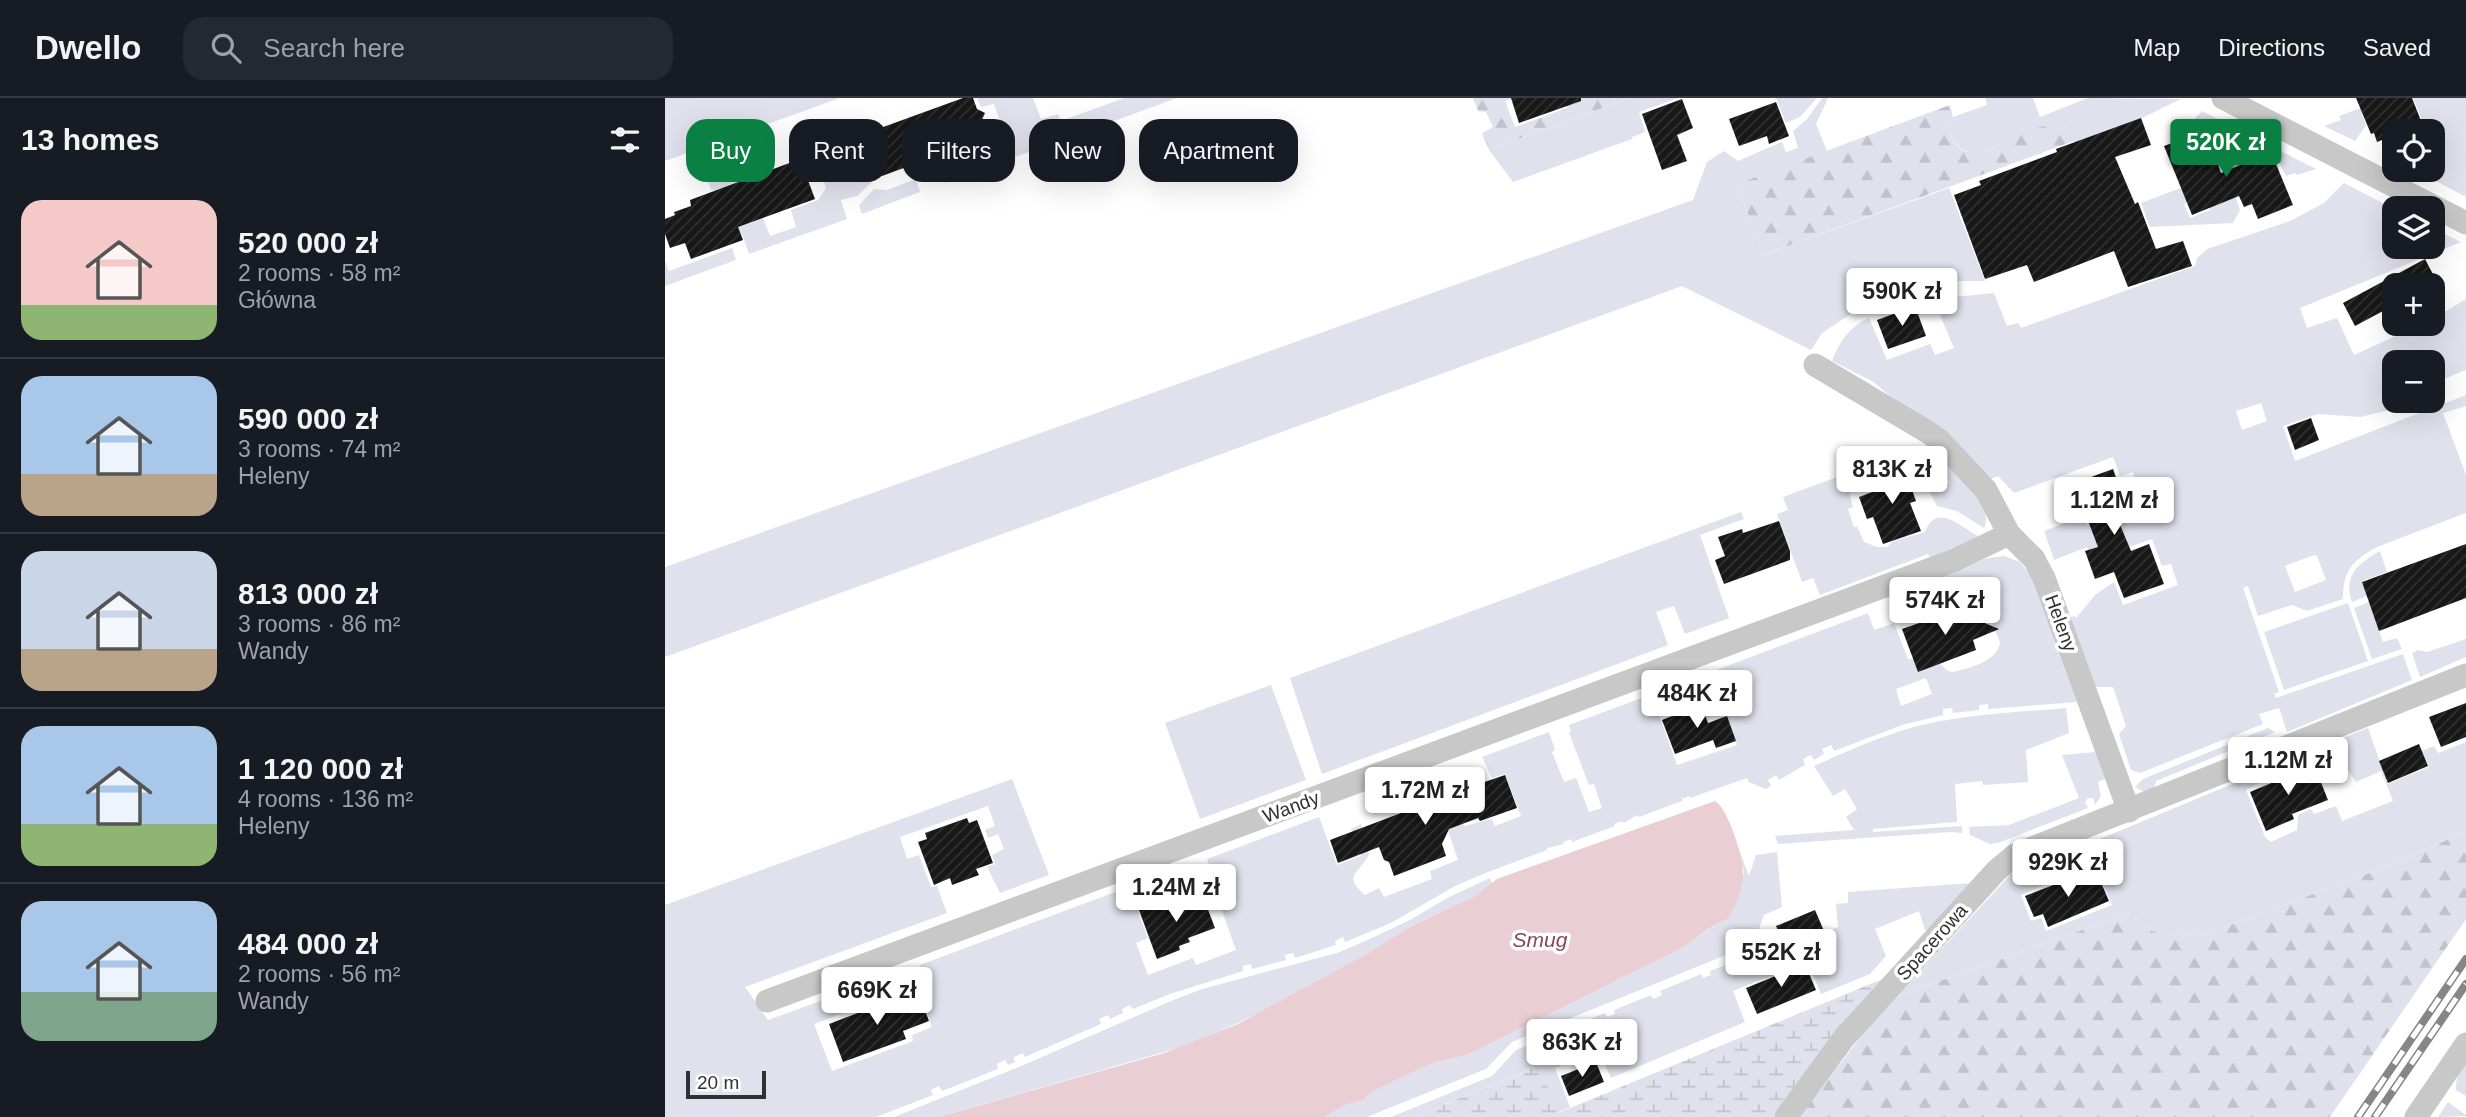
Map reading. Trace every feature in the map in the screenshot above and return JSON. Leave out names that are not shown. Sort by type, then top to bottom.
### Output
[{"type":"street","points":[[2223,98],[2466,223]]},
{"type":"street","name":"Heleny","points":[[1815,365],[1904,416],[1939,440],[1986,491],[2009,534],[2033,559],[2044,578],[2129,811]]},
{"type":"street","name":"Wandy","points":[[767,1001],[1955,560],[2009,534]]},
{"type":"street","name":"Spacerowa","points":[[1786,1117],[1843,1038],[2008,860],[2033,846],[2129,811],[2466,675]]},
{"type":"street","points":[[2416,1117],[2466,1044]]},
{"type":"green space","points":[[665,98],[840,98],[775,121],[775,119],[686,119],[686,153],[665,161]]},
{"type":"green space","points":[[977,98],[1033,98],[1041,119],[1029,119],[1029,152],[1015,157],[1015,119],[999,119],[994,104],[981,107]]},
{"type":"green space","points":[[1124,98],[1177,98],[1119,119],[1066,119]]},
{"type":"green space","points":[[1473,98],[1514,98],[1505,101],[1515,127],[1567,108],[1564,98],[1629,98],[1489,150],[1482,133],[1493,127],[1486,112],[1478,111]]},
{"type":"green space","points":[[1629,98],[1678,98],[1639,112],[1645,132],[1632,139],[1513,182],[1489,150]]},
{"type":"green space","points":[[1776,98],[1817,98],[1800,117],[1786,123]]},
{"type":"green space","points":[[1822,98],[1828,98],[1816,124],[1827,151],[1737,184],[1763,255],[1949,188],[1985,281],[1958,281],[1920,288],[1849,315],[1822,333],[1811,350],[1682,286],[665,657],[665,567],[1693,200],[1707,162],[1724,151],[1738,161],[1782,142],[1786,152],[1798,148],[1793,131],[1807,119]]},
{"type":"green space","points":[[1985,98],[2033,98],[2040,117],[2088,98],[2181,99],[2142,118],[2094,136],[2065,127],[2046,126],[1979,153],[1967,151],[1955,142],[1948,125],[1953,117],[1987,105]]},
{"type":"green space","points":[[2388,98],[2402,98],[2362,114],[2366,125],[2355,141],[2324,126],[2341,120],[2339,116]]},
{"type":"green space","points":[[2413,98],[2466,98],[2466,197],[2438,182],[2445,182],[2445,119],[2422,119]]},
{"type":"green space","points":[[1950,105],[1953,117],[1948,125],[1955,142],[1964,151],[1989,149],[2046,126],[2070,128],[2094,136],[1763,255],[1737,184]]},
{"type":"green space","points":[[2202,111],[2316,169],[2286,176],[2271,151],[2224,172],[2207,127],[2197,128],[2191,123]]},
{"type":"green space","points":[[1058,114],[1060,119],[1041,119]]},
{"type":"green space","points":[[2220,173],[2202,196],[2184,204],[2190,218],[2210,210],[2209,205],[2235,196],[2240,210],[2233,223],[2150,227],[2141,203]]},
{"type":"green space","points":[[708,182],[749,182],[770,236],[796,227],[791,210],[818,200],[826,188],[824,182],[872,182],[857,196],[841,200],[847,219],[749,254],[742,234],[723,241],[725,218],[715,190],[711,190]]},
{"type":"green space","points":[[908,182],[917,182],[920,192],[862,214],[859,205],[874,189],[887,190]]},
{"type":"green space","points":[[2344,183],[2382,203],[2382,259],[2420,259],[2300,308],[2307,328],[2337,318],[2354,355],[2396,336],[2445,336],[2445,312],[2466,299],[2466,370],[2445,379],[2445,350],[2382,350],[2382,412],[2360,417],[2318,414],[2283,426],[2295,461],[2419,413],[2443,413],[2466,475],[2466,513],[2377,547],[2361,557],[2347,573],[2343,599],[2307,611],[2292,605],[2258,616],[2248,586],[2243,588],[2279,692],[2274,694],[2276,698],[2403,654],[2412,680],[2287,732],[2279,708],[2259,714],[2263,724],[2140,773],[2131,770],[2119,734],[2126,726],[2113,687],[2094,687],[2070,617],[2076,618],[2095,595],[2114,582],[2123,605],[2178,585],[2171,564],[2162,566],[2152,539],[2092,560],[2087,547],[2054,560],[2044,531],[2084,516],[2087,525],[2144,505],[2133,472],[2120,476],[2113,457],[2014,493],[1998,476],[1990,479],[1872,381],[1832,361],[1846,335],[1869,318],[1887,360],[1930,344],[1935,355],[1954,348],[1933,299],[1994,293],[2007,326],[2018,323],[2021,328],[2195,266],[2197,258],[2207,249],[2290,221],[2324,203]],"holes":[[[2261,403],[2267,421],[2242,430],[2236,411]],[[2317,556],[2326,580],[2295,592],[2285,566]]]},
{"type":"green space","points":[[2445,234],[2461,242],[2445,249]]},
{"type":"green space","points":[[732,248],[736,260],[665,286],[665,261],[669,271]]},
{"type":"green space","points":[[2466,395],[2466,406],[2445,412],[2445,403]]},
{"type":"green space","points":[[1913,449],[1915,456],[1871,471],[1852,485],[1850,493],[1853,507],[1848,509],[1854,527],[1857,526],[1864,542],[1877,547],[1887,547],[1893,541],[1925,532],[1930,523],[1942,517],[1956,522],[1978,536],[1970,542],[1930,558],[1928,554],[1820,595],[1813,578],[1802,582],[1777,514],[1788,510],[1783,497]]},
{"type":"green space","points":[[1948,465],[1981,502],[1985,510],[1984,528],[1957,511],[1937,506],[1928,489],[1936,484],[1950,483],[1938,470]]},
{"type":"green space","points":[[1741,512],[1744,519],[1700,535],[1729,618],[1685,634],[1674,606],[1656,612],[1668,645],[1322,774],[1290,678]]},
{"type":"green space","points":[[2380,551],[2387,572],[2362,581],[2367,596],[2352,602],[2349,585],[2354,571]]},
{"type":"green space","points":[[2004,556],[2020,562],[2032,578],[2077,702],[1988,709],[1988,704],[1979,705],[1979,710],[1953,713],[1952,708],[1943,709],[1943,715],[1902,725],[1834,751],[1831,745],[1822,749],[1824,754],[1814,760],[1811,755],[1803,759],[1805,765],[1779,780],[1776,775],[1768,780],[1771,786],[1766,789],[1749,782],[1747,778],[1690,798],[1689,796],[1572,842],[1571,839],[1455,886],[1391,923],[1345,942],[1343,937],[1335,941],[1336,945],[1295,958],[1293,953],[1285,955],[1286,960],[1252,969],[1251,964],[1243,966],[1243,971],[1133,1009],[1130,1005],[1122,1009],[1123,1013],[1110,1019],[1108,1015],[1099,1019],[1101,1024],[1025,1057],[1023,1053],[1014,1057],[1015,1062],[1008,1065],[1005,1060],[997,1064],[998,1069],[942,1091],[939,1086],[931,1090],[933,1095],[876,1117],[665,1117],[665,905],[1012,779],[1049,875],[1000,893],[987,867],[995,864],[992,855],[1004,849],[998,834],[988,838],[985,830],[995,826],[988,806],[900,837],[907,859],[919,855],[931,887],[937,886],[947,913],[745,987],[768,1020],[848,991],[854,1009],[814,1024],[832,1071],[913,1041],[912,1035],[932,1027],[919,992],[929,988],[920,965],[1150,879],[1158,899],[1136,907],[1148,938],[1136,943],[1148,975],[1193,958],[1196,965],[1236,950],[1207,859],[1319,817],[1337,865],[1361,856],[1351,829],[1361,824],[1369,855],[1354,879],[1358,889],[1365,895],[1379,888],[1384,897],[1432,879],[1430,871],[1458,860],[1429,776],[1434,775],[1442,797],[1452,794],[1464,826],[1492,819],[1495,826],[1521,816],[1505,774],[1492,778],[1482,757],[1549,732],[1555,750],[1552,752],[1564,782],[1576,778],[1589,812],[1602,808],[1594,784],[1589,785],[1569,733],[1569,725],[1671,687],[1678,707],[1659,715],[1677,765],[1737,745],[1711,672],[1868,613],[1874,630],[1894,623],[1908,659],[1932,659],[1953,672],[1982,663],[1994,654],[2000,642],[1981,597],[1955,598],[1942,586],[1938,576],[1988,558]],"holes":[[[1926,678],[1932,694],[1901,706],[1896,689]]]},
{"type":"green space","points":[[2369,602],[2383,642],[2397,638],[2402,649],[2372,659],[2354,608]]},
{"type":"green space","points":[[2348,603],[2368,661],[2284,690],[2264,632]]},
{"type":"green space","points":[[2466,639],[2466,657],[2420,677],[2412,653],[2418,650],[2427,652]]},
{"type":"green space","points":[[1271,685],[1306,780],[1200,819],[1165,723]]},
{"type":"green space","points":[[2066,708],[2069,733],[2026,750],[2028,782],[1983,785],[1982,781],[1955,784],[1957,822],[1873,829],[1873,832],[1962,826],[1962,833],[1778,844],[1775,836],[1854,830],[1846,817],[1857,809],[1845,789],[1833,796],[1814,766],[1883,737],[1926,724]]},
{"type":"green space","points":[[2268,728],[2275,732],[2156,781],[2153,793],[2135,787],[2143,779]]},
{"type":"green space","points":[[2368,728],[2388,784],[2429,767],[2422,751],[2434,746],[2438,753],[2466,742],[2466,831],[2401,861],[2212,932],[2183,936],[2154,932],[2130,913],[1898,996],[2011,874],[2043,861],[2051,882],[2021,895],[2031,921],[2041,918],[2046,931],[2112,905],[2097,868],[2093,869],[2083,846],[2266,770],[2267,779],[2246,790],[2265,837],[2271,842],[2297,830],[2298,815],[2311,809],[2314,814],[2336,806],[2342,821],[2393,801],[2381,771],[2356,782],[2332,742]]},
{"type":"green space","points":[[2096,752],[2105,779],[2098,782],[2101,796],[2095,805],[2093,798],[2088,798],[2085,802],[2088,808],[1998,843],[1990,844],[1970,835],[1969,827],[2009,825],[2079,798],[2062,755]]},
{"type":"green space","points":[[2466,831],[2466,919],[2330,1117],[2292,1117],[2305,1097],[2254,1117],[1799,1117],[1873,1021],[1898,996],[2130,913],[2154,932],[2183,936],[2212,932],[2401,861]]},
{"type":"green space","points":[[1736,842],[1749,876],[1756,855],[1777,852],[1782,907],[1764,915],[1753,944],[1512,1042],[1486,1069],[1367,1117],[1325,1117],[1345,1105],[1364,1100],[1372,1092],[1415,1071],[1437,1062],[1467,1055],[1671,954],[1726,920],[1738,895],[1744,872]]},
{"type":"green space","points":[[1490,878],[1492,884],[1475,896],[1408,928],[1269,1009],[1188,1045],[939,1117],[894,1117],[1202,989],[1337,953],[1410,920],[1449,897]]},
{"type":"green space","points":[[1971,883],[1930,930],[1925,930],[1919,911],[1875,929],[1886,956],[1870,974],[1821,994],[1807,961],[1733,991],[1745,1022],[1611,1078],[1599,1051],[1555,1068],[1570,1107],[1557,1113],[1538,1066],[1413,1117],[1391,1117],[1492,1076],[1516,1050],[1526,1046],[1528,1051],[1536,1047],[1535,1042],[1605,1013],[1607,1017],[1615,1014],[1614,1010],[1651,995],[1653,999],[1662,995],[1660,991],[1701,974],[1703,978],[1711,975],[1710,971],[1781,943],[1784,950],[1838,927],[1836,904],[1848,903],[1848,892]]},
{"type":"green space","points":[[1885,978],[1775,1117],[1413,1117],[1539,1066],[1558,1113]]},
{"type":"green space","points":[[2466,1062],[2466,1096],[2456,1090],[2456,1086],[2458,1075]]},
{"type":"green space","points":[[2306,1096],[2292,1117],[2254,1117]]},
{"type":"green space","points":[[2448,1102],[2466,1115],[2466,1116],[2438,1117]]},
{"type":"water","name":"Smug","points":[[1715,801],[1730,823],[1742,866],[1740,891],[1726,920],[1671,954],[1467,1055],[1437,1062],[1415,1071],[1372,1092],[1364,1100],[1345,1105],[1325,1117],[939,1117],[1164,1053],[1238,1024],[1363,956],[1408,928],[1475,896],[1497,879]]},
{"type":"building","points":[[963,98],[973,98],[977,109],[985,113],[982,119],[905,119]]},
{"type":"building","points":[[1511,98],[1581,98],[1581,101],[1519,123]]},
{"type":"building","points":[[2356,98],[2412,98],[2420,119],[2382,119],[2382,140],[2377,142],[2374,133],[2371,134]]},
{"type":"building","points":[[1682,99],[1693,128],[1677,135],[1687,161],[1662,170],[1642,114]]},
{"type":"building","points":[[1776,102],[1789,136],[1769,144],[1767,136],[1739,146],[1729,119]]},
{"type":"building","points":[[2141,118],[2151,145],[2115,157],[2135,204],[2138,202],[2156,249],[2183,241],[2192,266],[2128,287],[2114,251],[2034,282],[2027,265],[1985,279],[1954,195],[1981,185],[1979,181],[2057,152],[2056,149]]},
{"type":"building","points":[[902,120],[902,169],[888,174],[888,125]]},
{"type":"building","points":[[2206,131],[2221,173],[2271,152],[2293,205],[2258,219],[2252,204],[2244,207],[2239,196],[2192,215],[2164,146]]},
{"type":"building","points":[[789,163],[789,182],[809,182],[815,199],[738,227],[743,240],[691,259],[685,243],[670,248],[665,234],[665,219],[675,215],[674,212],[691,206],[690,200],[738,182],[775,182],[775,168]]},
{"type":"building","points":[[2425,259],[2432,273],[2399,273]]},
{"type":"building","points":[[2382,282],[2382,312],[2355,326],[2343,303]]},
{"type":"building","points":[[1915,306],[1926,336],[1888,349],[1877,320]]},
{"type":"building","points":[[2311,418],[2319,440],[2295,450],[2287,427]]},
{"type":"building","points":[[1903,465],[1916,501],[1910,503],[1921,531],[1883,544],[1873,517],[1867,519],[1859,497],[1883,488],[1878,474]]},
{"type":"building","points":[[2113,469],[2127,508],[2115,513],[2131,551],[2149,544],[2164,584],[2124,598],[2114,572],[2095,579],[2085,551],[2098,547],[2084,510],[2080,503],[2077,505],[2069,485]]},
{"type":"building","points":[[1779,521],[1790,551],[1790,560],[1724,584],[1715,560],[1725,556],[1718,537],[1742,529],[1743,533]]},
{"type":"building","points":[[2466,544],[2466,598],[2379,631],[2362,582]]},
{"type":"building","points":[[1974,604],[1980,621],[1999,629],[1973,640],[1976,650],[1918,672],[1902,629]]},
{"type":"building","points":[[2466,703],[2466,737],[2441,747],[2429,717]]},
{"type":"building","points":[[1701,705],[1708,723],[1727,716],[1736,741],[1716,748],[1713,740],[1675,754],[1662,720]]},
{"type":"building","points":[[2419,744],[2428,766],[2388,783],[2379,761]]},
{"type":"building","points":[[2314,765],[2328,800],[2292,814],[2294,819],[2266,831],[2250,792]]},
{"type":"building","points":[[1505,775],[1517,808],[1449,829],[1442,844],[1446,856],[1394,876],[1379,847],[1338,863],[1330,840],[1430,802],[1432,806],[1469,792],[1467,788]]},
{"type":"building","points":[[967,818],[969,823],[977,820],[993,863],[976,869],[979,875],[952,885],[950,878],[934,885],[918,842],[927,839],[925,833]]},
{"type":"building","points":[[2096,871],[2109,901],[2048,927],[2043,914],[2034,917],[2025,896]]},
{"type":"building","points":[[1202,894],[1215,928],[1188,938],[1190,942],[1179,946],[1180,950],[1157,959],[1139,910],[1162,901],[1165,908]]},
{"type":"building","points":[[1815,910],[1824,931],[1785,947],[1776,926]]},
{"type":"building","points":[[1805,964],[1816,990],[1757,1014],[1746,988]]},
{"type":"building","points":[[919,994],[929,1021],[903,1031],[906,1039],[843,1062],[829,1024],[892,1000],[893,1004]]},
{"type":"building","points":[[1596,1062],[1604,1082],[1569,1096],[1561,1076]]},
{"type":"railway","points":[[2358,1117],[2466,959]]},
{"type":"railway","points":[[2375,1117],[2466,984]]}]
